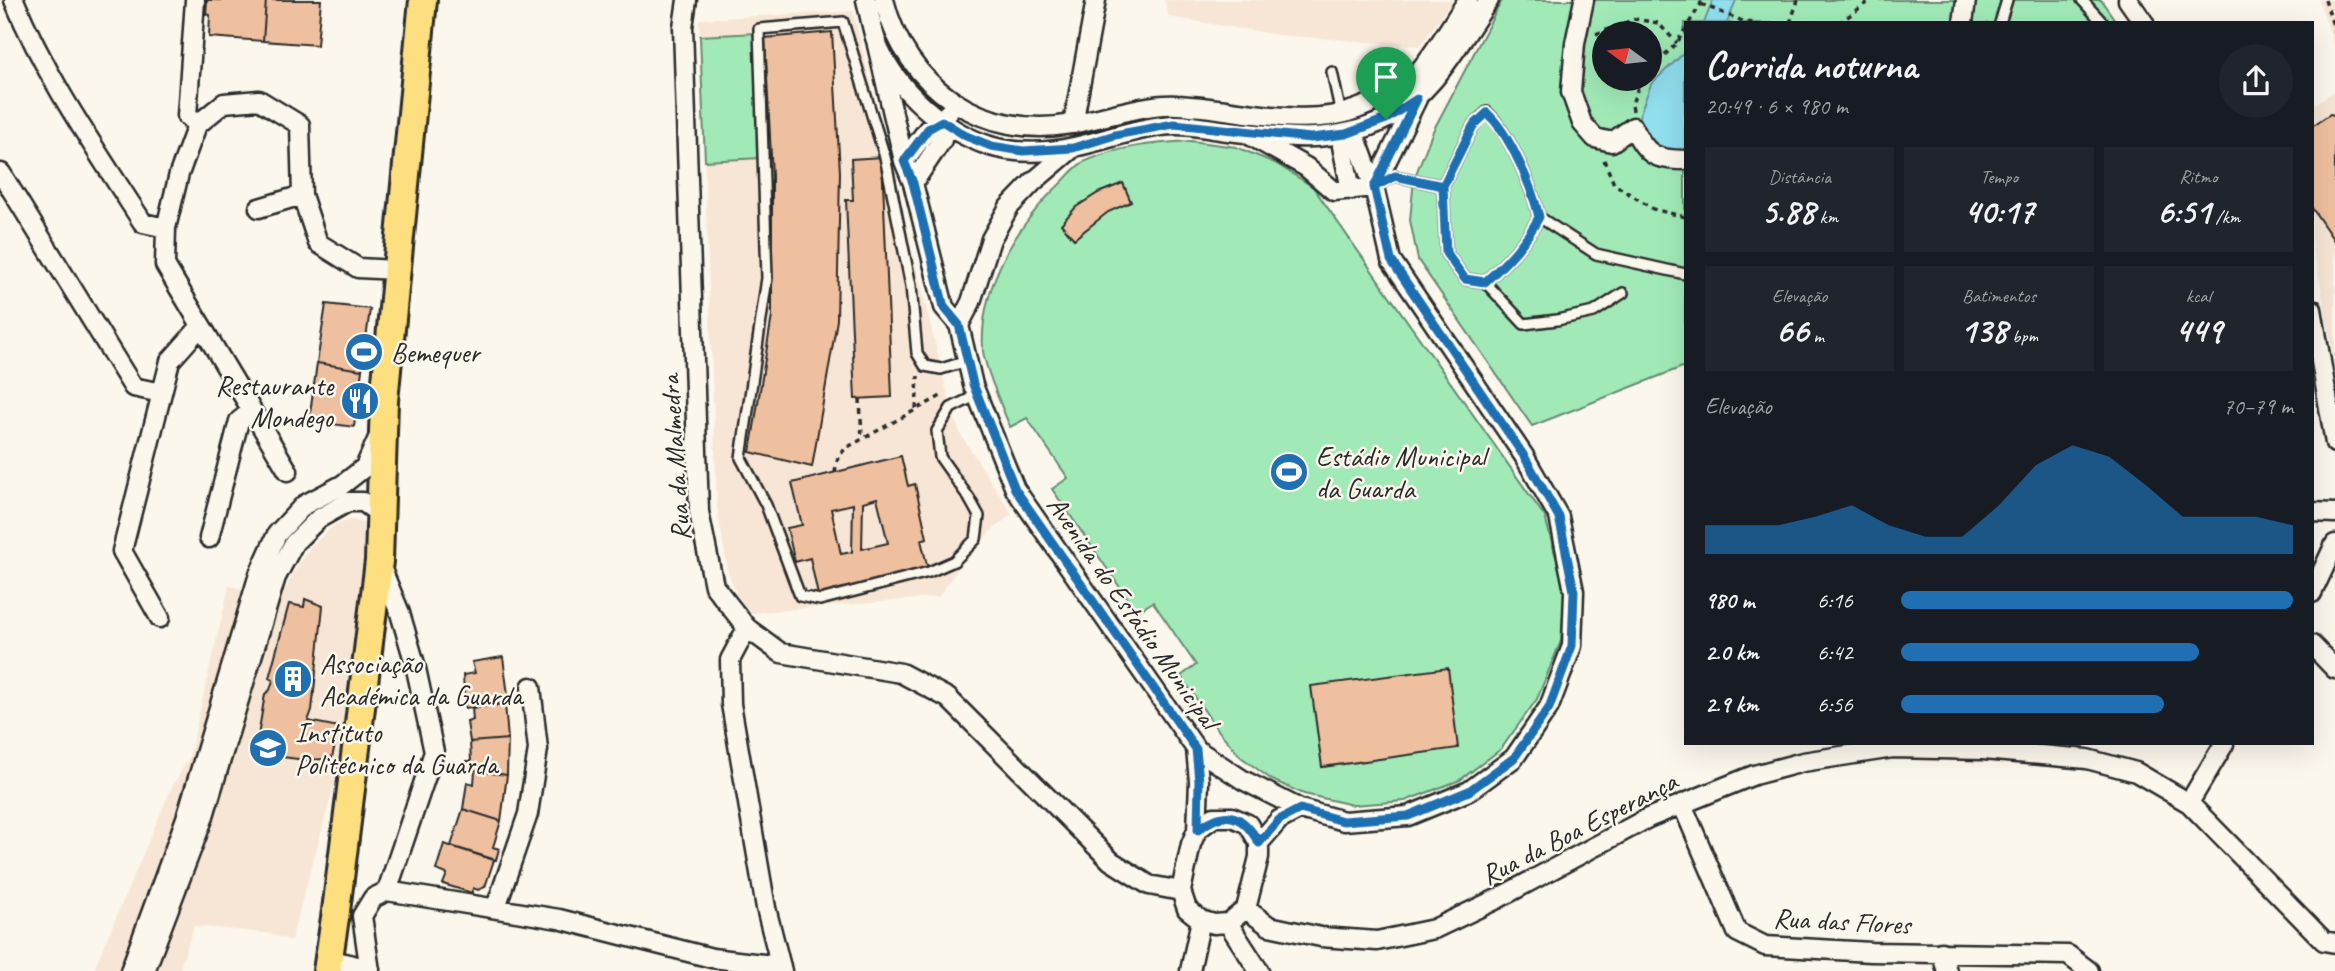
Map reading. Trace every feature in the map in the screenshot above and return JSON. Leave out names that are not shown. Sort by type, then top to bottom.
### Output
[{"type":"main road","points":[[327,965],[349,914],[379,561],[371,508],[373,471],[383,430],[423,0]]},
{"type":"street","points":[[14,0],[57,89],[143,223],[166,228]]},
{"type":"street","points":[[195,0],[187,116],[197,125]]},
{"type":"street","name":"Rua da Malmedra","points":[[687,0],[683,27],[699,512],[715,586],[747,628],[781,653],[901,673],[948,698],[1111,861],[1149,885],[1181,891]]},
{"type":"street","name":"Avenida do Estádio Municipal","points":[[866,0],[904,161],[913,183],[944,307],[959,325],[975,390],[1015,489],[1196,749],[1243,780],[1300,809],[1343,821],[1408,816],[1469,791],[1514,758],[1549,708],[1572,646],[1574,591],[1559,517],[1524,456],[1391,260],[1374,187],[1358,143],[1346,134]]},
{"type":"street","points":[[884,0],[906,53],[933,86],[975,114],[1002,123],[1037,128],[1073,124],[1174,104],[1282,116],[1341,114],[1385,97],[1418,72],[1468,0]]},
{"type":"street","points":[[1073,124],[1096,0]]},
{"type":"street","points":[[1246,133],[1306,167],[1334,191],[1374,187],[1417,99],[1489,0]]},
{"type":"street","points":[[1584,0],[1575,43],[1571,92],[1582,123],[1595,138],[1612,142],[1633,127],[1641,145],[1662,160],[1684,160]]},
{"type":"street","points":[[1963,21],[1966,0]]},
{"type":"street","points":[[2128,0],[2143,21]]},
{"type":"street","points":[[877,45],[895,75],[920,103],[942,121],[966,136],[991,146],[1023,151],[1073,148],[1115,135],[1174,124],[1311,138],[1346,134],[1386,119],[1417,99]]},
{"type":"street","points":[[288,471],[165,265],[166,228],[179,174],[197,125],[224,103],[260,100],[300,125],[302,195],[318,243],[358,268],[396,270]]},
{"type":"street","points":[[904,161],[928,129],[942,121],[954,102]]},
{"type":"street","points":[[1341,114],[1346,134],[1342,146],[1351,190]]},
{"type":"street","points":[[913,183],[942,140],[942,121]]},
{"type":"street","points":[[959,325],[971,302],[991,239],[1009,207],[1033,182],[1073,148]]},
{"type":"street","points":[[1,173],[133,387],[162,393]]},
{"type":"street","points":[[258,208],[302,195]]},
{"type":"street","points":[[160,618],[122,551],[170,360],[201,326]]},
{"type":"street","points":[[2314,331],[2317,365],[2335,443]]},
{"type":"street","points":[[209,538],[239,421],[252,411]]},
{"type":"street","points":[[145,971],[203,819],[277,534],[304,505],[373,471]]},
{"type":"street","points":[[130,971],[186,818],[268,575],[318,519],[348,502],[371,508]]},
{"type":"street","points":[[2314,512],[2335,513]]},
{"type":"street","points":[[2314,589],[2335,544]]},
{"type":"street","points":[[379,561],[400,613],[415,664],[434,751],[387,891]]},
{"type":"street","points":[[327,965],[370,970],[349,914],[387,891],[559,919],[712,958],[782,968],[766,908],[731,704],[730,660],[747,628]]},
{"type":"street","points":[[2314,647],[2335,669]]},
{"type":"street","points":[[496,907],[528,814],[538,749],[531,687]]},
{"type":"street","points":[[2189,803],[2223,745]]},
{"type":"street","name":"Rua da Boa Esperança","points":[[1245,909],[1269,926],[1321,937],[1377,941],[1434,929],[1497,899],[1648,818],[1766,772],[1802,762],[1893,748],[1983,750],[2087,759],[2136,772],[2189,803],[2324,941],[2335,943]]},
{"type":"street","points":[[1196,749],[1199,781],[1198,830]]},
{"type":"street","name":"Rua das Flores","points":[[1682,804],[1737,932],[1765,946],[1941,953],[1947,971]]},
{"type":"street","points":[[1259,843],[1279,820],[1300,809]]},
{"type":"street","points":[[1214,817],[1232,817],[1248,824],[1259,843],[1259,857],[1245,909],[1228,923],[1214,924],[1201,920],[1187,909],[1181,891],[1191,844],[1198,830],[1214,817]]},
{"type":"street","points":[[1189,971],[1201,920]]},
{"type":"street","points":[[1228,923],[1259,971]]},
{"type":"street","points":[[1941,953],[2068,955],[2089,971]]},
{"type":"lane","points":[[2001,21],[2007,0]]},
{"type":"lane","points":[[2082,0],[2101,21]]},
{"type":"lane","points":[[967,361],[941,369],[925,366],[917,353],[911,286],[885,157],[843,22],[759,29],[767,278],[741,458],[766,505],[800,596],[820,600],[929,572],[954,561],[976,538],[979,516],[940,457],[937,431],[951,408],[975,390]]},
{"type":"lane","points":[[1332,72],[1341,114]]},
{"type":"lane","points":[[1485,282],[1512,258],[1539,217],[1533,190],[1500,125],[1487,113],[1473,126],[1443,186],[1446,253],[1465,279],[1485,282],[1524,324],[1594,312],[1623,293]]},
{"type":"lane","points":[[1374,187],[1395,176],[1443,186]]},
{"type":"lane","points":[[1539,217],[1597,254],[1684,274]]},
{"type":"path","points":[[1791,21],[1798,0]]},
{"type":"path","points":[[1842,21],[1871,0]]},
{"type":"path","points":[[2325,0],[2335,32]]},
{"type":"path","points":[[1690,21],[1700,2],[1748,21]]},
{"type":"path","points":[[1575,43],[1635,19],[1658,23],[1677,43]]},
{"type":"path","points":[[1662,57],[1677,43],[1684,31]]},
{"type":"path","points":[[1633,127],[1632,104],[1637,91]]},
{"type":"path","points":[[1595,138],[1614,184],[1653,209],[1684,217]]},
{"type":"path","points":[[916,410],[917,377],[925,366]]},
{"type":"path","points":[[835,472],[838,457],[846,448],[947,393],[975,390]]},
{"type":"path","points":[[860,399],[862,439]]},
{"type":"shaded area","points":[[1164,0],[1453,0],[1420,46],[1279,35],[1169,17]]},
{"type":"shaded area","points":[[2319,0],[2335,0],[2335,48]]},
{"type":"shaded area","points":[[853,11],[951,408],[961,435],[1012,514],[990,532],[966,558],[938,597],[751,613],[737,595],[728,572],[717,507],[699,19]]},
{"type":"shaded area","points":[[2335,91],[2335,363],[2314,258],[2314,105]]},
{"type":"shaded area","name":"Instituto Politécnico da Guarda","points":[[352,520],[363,523],[374,533],[347,739],[291,941],[267,933],[194,926],[179,971],[93,971],[171,789],[189,757],[229,586],[282,597],[292,575],[311,546],[336,524]]},
{"type":"green space","points":[[1502,0],[2101,0],[2116,21],[1684,21],[1684,366],[1532,426],[1418,260],[1410,220],[1414,179],[1433,131]]},
{"type":"green space","points":[[756,33],[761,158],[705,161],[700,36]]},
{"type":"green space","name":"Estádio Municipal da Guarda","points":[[1191,141],[1236,147],[1275,163],[1313,187],[1545,517],[1565,591],[1561,641],[1537,699],[1501,749],[1460,780],[1405,801],[1353,805],[1304,794],[1272,780],[1241,757],[1216,728],[1181,676],[1196,665],[1153,602],[1137,612],[1052,489],[1068,478],[1027,418],[1010,427],[987,368],[983,351],[983,327],[994,281],[1016,237],[1045,199],[1083,162],[1125,149]]},
{"type":"water","points":[[1713,0],[1736,0],[1728,21],[1705,21]]},
{"type":"water","points":[[1684,53],[1684,154],[1665,154],[1646,138],[1639,116],[1648,91],[1662,91],[1662,74]]},
{"type":"building","points":[[207,0],[266,0],[263,41],[209,37],[210,15],[206,14]]},
{"type":"building","points":[[266,0],[321,0],[317,45],[263,41]]},
{"type":"building","points":[[832,32],[840,172],[837,320],[812,467],[750,452],[772,316],[772,176],[765,38]]},
{"type":"building","points":[[2330,114],[2335,115],[2335,242],[2314,211],[2314,125]]},
{"type":"building","points":[[882,157],[892,397],[855,399],[846,200],[853,200],[851,159]]},
{"type":"building","points":[[1123,183],[1131,202],[1108,212],[1074,239],[1061,224],[1076,207],[1098,193]]},
{"type":"building","points":[[326,304],[370,309],[362,370],[317,363]]},
{"type":"building","points":[[317,363],[362,370],[354,427],[309,421]]},
{"type":"building","points":[[901,456],[908,486],[915,484],[927,538],[921,540],[928,569],[818,595],[810,558],[795,562],[787,528],[802,525],[792,483]],"holes":[[[877,498],[888,543],[862,549],[863,502]],[[853,504],[852,552],[841,554],[831,509]]]},
{"type":"building","name":"Associação Académica da Guarda","points":[[305,599],[323,606],[312,710],[308,721],[339,727],[331,762],[325,759],[306,760],[258,754],[256,748],[265,694],[270,690],[273,680],[269,678],[289,604],[304,607]]},
{"type":"building","points":[[503,657],[509,703],[465,708],[463,675],[475,673],[472,662]]},
{"type":"building","points":[[1448,668],[1458,748],[1322,767],[1311,686]]},
{"type":"building","points":[[505,704],[508,739],[470,742],[467,722],[473,720],[472,708]]},
{"type":"building","points":[[508,739],[507,775],[466,769],[466,761],[471,761],[470,742]]},
{"type":"building","points":[[475,771],[507,775],[501,821],[463,809],[467,782],[474,784]]},
{"type":"building","points":[[463,809],[501,821],[493,847],[499,849],[496,860],[451,846]]},
{"type":"building","points":[[444,844],[494,860],[485,887],[478,890],[473,888],[472,893],[443,884],[447,874],[436,870]]},
{"type":"place","name":"Bemequer","points":[[364,352]]},
{"type":"place","name":"Restaurante Mondego","points":[[360,401]]},
{"type":"place","name":"Estádio Municipal da Guarda","points":[[1289,472]]},
{"type":"place","name":"Associação Académica da Guarda","points":[[293,679]]},
{"type":"place","name":"Instituto Politécnico da Guarda","points":[[268,748]]},
{"type":"route","points":[[1386,119],[1346,134],[1311,138],[1174,124],[1115,135],[1073,148],[1023,151],[991,146],[966,136],[942,121],[928,129],[904,161],[913,183],[944,307],[959,325],[973,384],[1015,489],[1196,749],[1199,781],[1198,830],[1214,817],[1232,817],[1248,824],[1259,843],[1279,820],[1300,809],[1343,821],[1408,816],[1469,791],[1514,758],[1549,708],[1572,646],[1574,591],[1559,517],[1524,456],[1391,260],[1374,187],[1395,176],[1443,186],[1446,253],[1465,279],[1485,282],[1512,258],[1539,217],[1533,190],[1500,125],[1487,113],[1473,126],[1443,186],[1414,180],[1395,176],[1374,187],[1417,99],[1386,119]]}]
